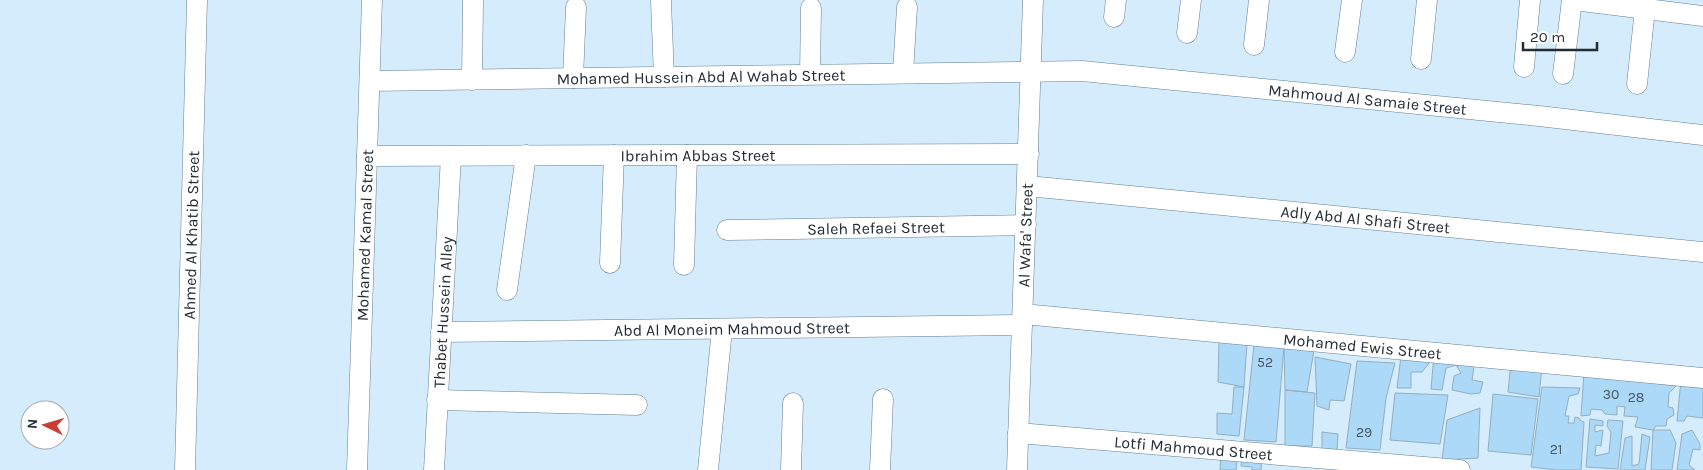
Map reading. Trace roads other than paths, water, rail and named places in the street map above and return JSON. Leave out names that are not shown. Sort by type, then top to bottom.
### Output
[{"type":"street","name":"Ahmed Al Khatib Street","points":[[185,470],[197,0]]},
{"type":"street","name":"Mohamed Kamal Street","points":[[357,470],[372,0]]},
{"type":"street","name":"Al Wafa' Street","points":[[1017,470],[1034,0]]},
{"type":"street","points":[[1187,33],[1192,0]]},
{"type":"street","points":[[1254,45],[1259,0]]},
{"type":"street","points":[[1345,52],[1352,0]]},
{"type":"street","points":[[1421,59],[1427,0]]},
{"type":"street","points":[[1524,67],[1530,0]]},
{"type":"street","points":[[1564,74],[1573,0],[1703,16]]},
{"type":"street","points":[[472,80],[473,2]]},
{"type":"street","points":[[661,2],[664,77]]},
{"type":"street","points":[[573,78],[576,7]]},
{"type":"street","points":[[903,73],[907,7]]},
{"type":"street","points":[[810,74],[811,8]]},
{"type":"street","points":[[1637,84],[1645,9]]},
{"type":"street","name":"Mohamed Hussein Abd Al Wahab Street","points":[[370,81],[1032,71]]},
{"type":"street","name":"Mahmoud Al Samaie Street","points":[[1032,71],[1082,71],[1539,116],[1703,135]]},
{"type":"street","name":"Ibrahim Abbas Street","points":[[367,156],[1029,154]]},
{"type":"street","points":[[610,263],[614,155]]},
{"type":"street","points":[[684,264],[687,155]]},
{"type":"street","name":"Thabet Hussein Alley","points":[[434,470],[451,156]]},
{"type":"street","points":[[507,290],[526,156]]},
{"type":"street","name":"Adly Abd Al Shafi Street","points":[[1028,186],[1703,252]]},
{"type":"street","name":"Saleh Refaei Street","points":[[727,230],[1026,225]]},
{"type":"street","name":"Abd Al Moneim Mahmoud Street","points":[[441,332],[722,329],[1022,320]]},
{"type":"street","name":"Mohamed Ewis Street","points":[[1022,320],[1703,378]]},
{"type":"street","points":[[708,470],[722,329]]},
{"type":"street","points":[[880,470],[883,399]]},
{"type":"street","points":[[437,400],[637,405]]},
{"type":"street","points":[[791,470],[794,403]]},
{"type":"street","name":"Lotfi Mahmoud Street","points":[[1018,433],[1460,470]]}]
